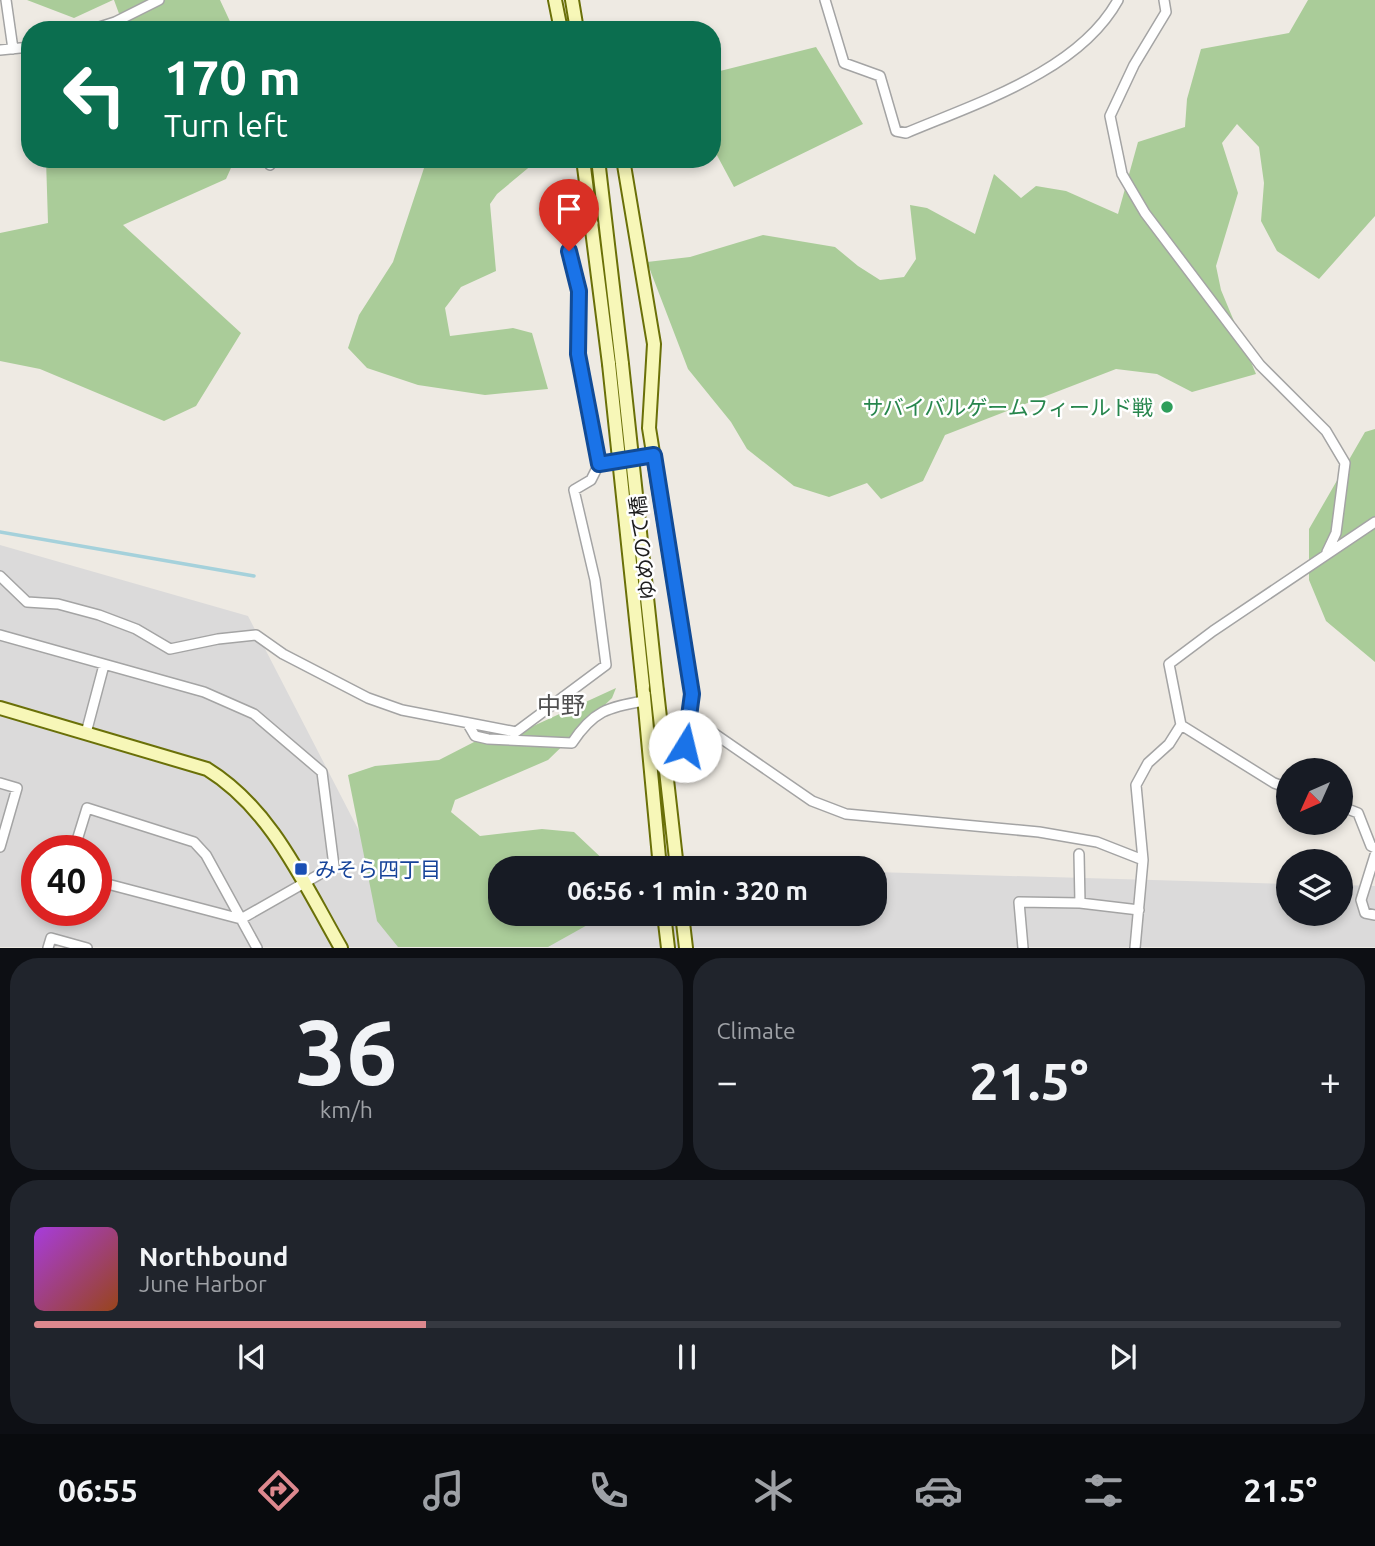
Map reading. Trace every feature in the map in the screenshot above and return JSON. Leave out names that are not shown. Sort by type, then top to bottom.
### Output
[{"type":"street","points":[[6,0],[13,49]]},
{"type":"street","points":[[118,21],[159,0]]},
{"type":"street","points":[[555,0],[559,21]]},
{"type":"street","points":[[572,0],[576,21]]},
{"type":"street","points":[[825,0],[844,63],[880,76],[896,131],[906,133],[979,102],[1080,48],[1108,19],[1118,0]]},
{"type":"street","points":[[1164,0],[1166,12],[1134,65],[1110,116],[1122,174],[1145,213],[1260,365],[1326,431],[1345,463],[1337,526],[1327,552]]},
{"type":"street","points":[[0,50],[21,48]]},
{"type":"street","points":[[584,168],[616,364]]},
{"type":"street","points":[[598,168],[616,364]]},
{"type":"street","points":[[625,168],[654,344],[649,416],[654,455],[692,694],[685,746],[678,753],[664,755]]},
{"type":"street","points":[[0,576],[27,602],[58,604],[99,615],[136,629],[170,649],[218,639],[256,635],[283,654],[368,698],[401,710],[516,732],[606,665],[595,580],[574,490],[591,480],[599,464],[578,354],[579,291],[567,237],[575,226],[593,223]]},
{"type":"street","name":"ゆめのて橋","points":[[616,364],[659,856]]},
{"type":"street","name":"ゆめのて橋","points":[[616,364],[676,856]]},
{"type":"street","points":[[599,464],[654,455]]},
{"type":"street","points":[[1135,947],[1143,860],[1136,785],[1148,764],[1169,744],[1181,725],[1169,664],[1327,552],[1375,522]]},
{"type":"street","points":[[0,635],[204,692],[254,714],[322,772],[334,866],[241,919],[112,885]]},
{"type":"street","points":[[86,733],[104,665]]},
{"type":"street","points":[[468,724],[475,736],[488,740],[572,743],[585,723],[605,709],[644,701]]},
{"type":"street","points":[[0,708],[207,769],[222,778],[261,815],[341,947]]},
{"type":"street","points":[[1181,725],[1276,784]]},
{"type":"street","points":[[689,726],[712,732],[812,801],[846,814],[1039,832],[1097,842],[1143,860]]},
{"type":"street","points":[[0,783],[17,788],[0,847]]},
{"type":"street","points":[[79,835],[87,808],[182,835],[194,842],[206,855],[257,947]]},
{"type":"street","points":[[1353,811],[1358,813],[1371,846],[1375,848]]},
{"type":"street","points":[[1079,853],[1080,903]]},
{"type":"street","points":[[1375,855],[1361,900],[1366,913],[1375,915]]},
{"type":"street","points":[[1023,947],[1019,902],[1080,903],[1139,910]]},
{"type":"street","points":[[665,926],[668,947]]},
{"type":"street","points":[[683,926],[686,947]]},
{"type":"street","points":[[48,947],[51,938],[87,947]]},
{"type":"shaded area","points":[[0,545],[248,616],[373,858],[488,861],[488,926],[887,926],[887,872],[1276,884],[1276,926],[1353,926],[1353,885],[1375,886],[1375,947],[0,947]]},
{"type":"green space","points":[[27,0],[113,0],[74,18]]},
{"type":"green space","points":[[114,0],[220,0],[230,21],[122,21]]},
{"type":"green space","points":[[1308,0],[1375,0],[1375,216],[1319,279],[1277,251],[1261,221],[1264,183],[1259,147],[1237,124],[1222,143],[1238,193],[1216,266],[1221,290],[1256,374],[1192,392],[1157,374],[1116,369],[945,435],[923,481],[881,499],[867,483],[829,497],[794,486],[747,449],[731,422],[688,369],[647,262],[690,257],[763,235],[835,247],[880,280],[904,277],[916,259],[910,205],[927,208],[975,234],[994,174],[1021,198],[1036,186],[1066,191],[1118,214],[1138,142],[1185,127],[1187,99],[1201,49],[1289,33]]},
{"type":"green space","points":[[816,47],[863,124],[734,187],[721,163],[721,71]]},
{"type":"green space","points":[[46,168],[231,168],[226,179],[123,225],[241,333],[196,406],[164,421],[40,369],[0,361],[0,233],[48,223]]},
{"type":"green space","points":[[424,168],[528,168],[497,194],[490,204],[496,271],[461,287],[445,308],[450,336],[513,328],[532,333],[548,389],[485,395],[418,385],[367,368],[348,348],[359,315],[393,262]]},
{"type":"green space","points":[[1375,429],[1375,662],[1326,621],[1309,580],[1309,529],[1365,432]]},
{"type":"green space","points":[[616,688],[612,698],[548,760],[455,800],[451,812],[480,836],[542,829],[574,832],[599,856],[488,856],[488,926],[586,926],[548,947],[398,947],[377,921],[348,775],[375,766],[439,760],[476,741],[515,740],[529,728]]},
{"type":"waterway","points":[[0,532],[254,576]]},
{"type":"place","name":"サバイバルゲームフィールド戦","points":[[1167,407]]},
{"type":"place","name":"みそら四丁目","points":[[301,869]]},
{"type":"district","name":"中野","points":[[561,705]]},
{"type":"route","points":[[569,251],[579,291],[578,354],[599,464],[654,455],[692,694],[685,746]]}]
